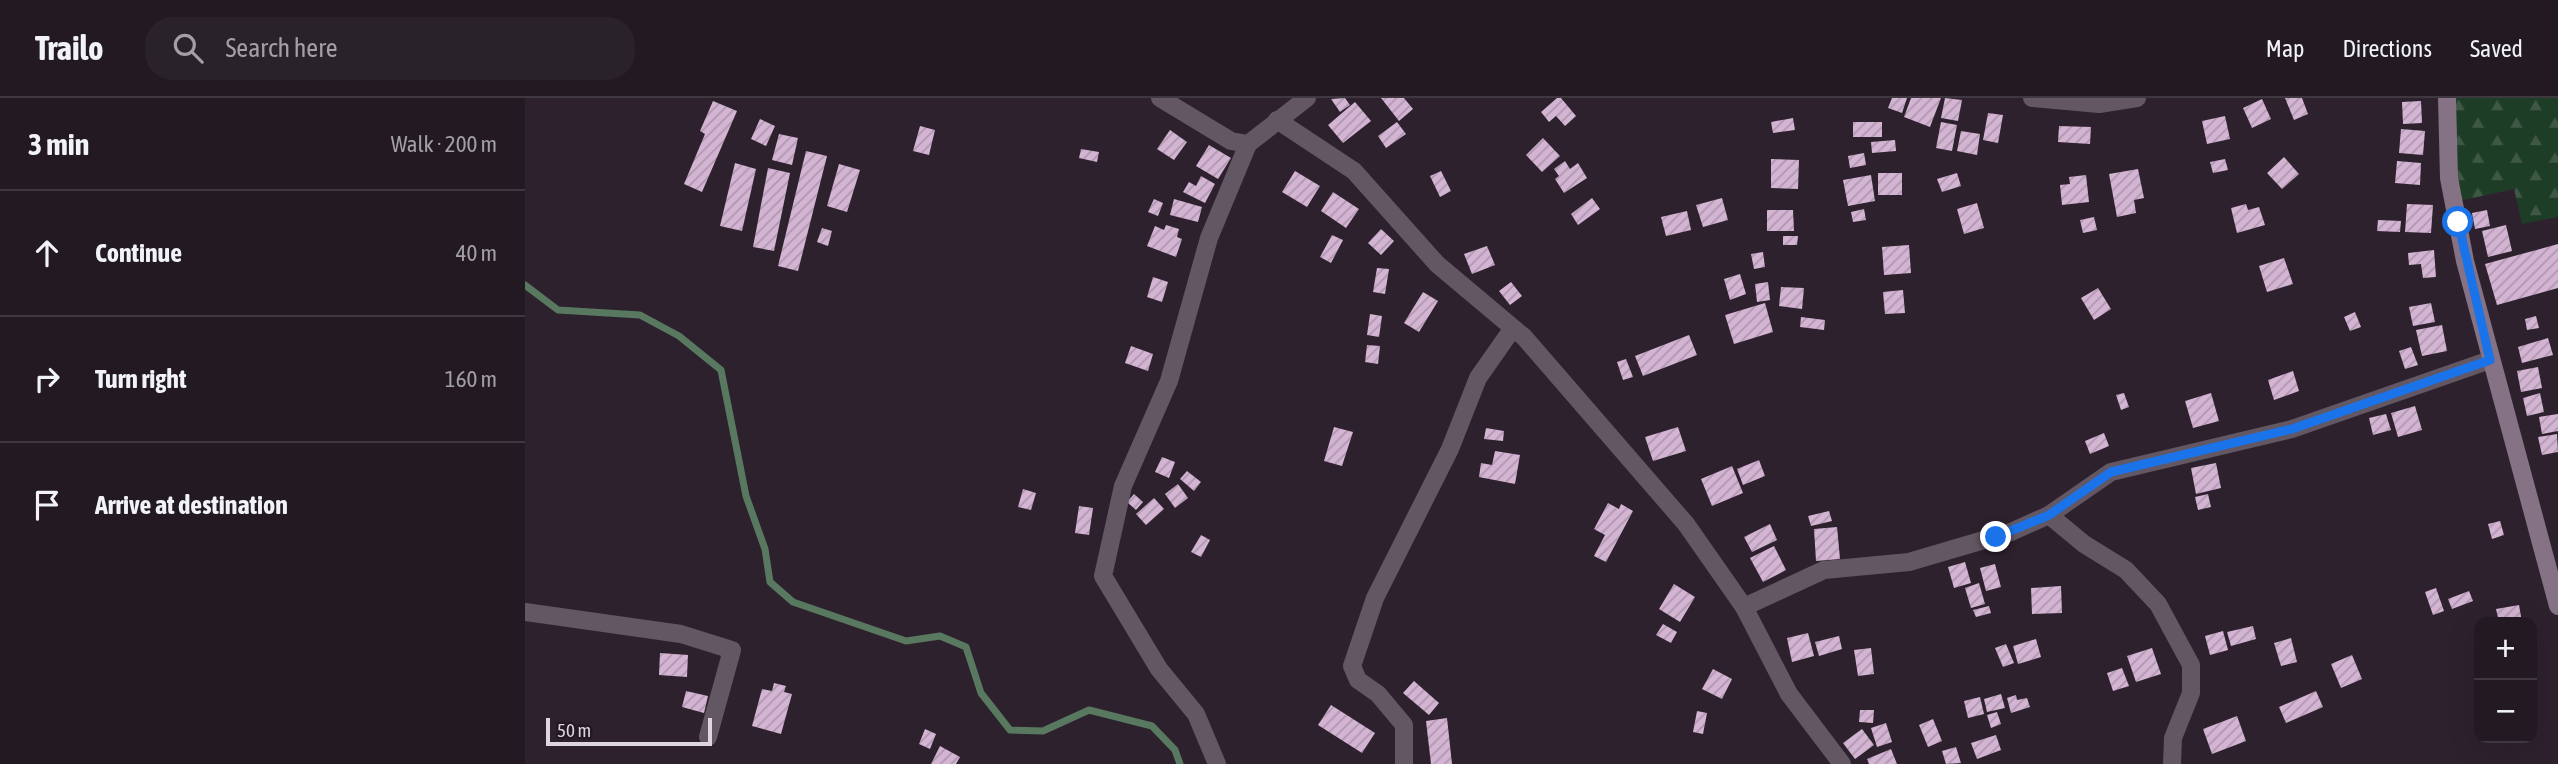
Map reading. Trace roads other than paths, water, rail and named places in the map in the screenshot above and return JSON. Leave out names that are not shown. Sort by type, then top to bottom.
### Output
[{"type":"street","points":[[1160,98],[1231,141],[1248,144]]},
{"type":"street","points":[[1217,764],[1196,714],[1159,669],[1103,576],[1123,486],[1170,381],[1209,238],[1248,144],[1307,98]]},
{"type":"street","points":[[2032,98],[2099,104],[2137,98]]},
{"type":"street","points":[[2447,98],[2449,178],[2465,261],[2490,360],[2517,444],[2535,528],[2558,606]]},
{"type":"street","points":[[1277,120],[1354,171],[1437,264],[1513,328],[1686,524],[1744,607],[1789,694],[1842,764]]},
{"type":"street","points":[[1404,764],[1404,725],[1377,694],[1358,680],[1352,666],[1375,598],[1450,449],[1478,378],[1513,328]]},
{"type":"street","points":[[1744,607],[1824,570],[1909,562],[2011,532],[2049,515],[2111,472],[2292,429],[2490,360]]},
{"type":"street","points":[[2049,515],[2084,544],[2126,570],[2158,604],[2191,665],[2191,693],[2173,738],[2172,764]]},
{"type":"street","points":[[525,612],[681,634],[732,650],[708,737]]},
{"type":"waterway","points":[[525,285],[558,310],[640,315],[679,336],[721,370],[746,496],[765,549],[770,582],[793,602],[906,641],[940,636],[966,647],[981,693],[1010,730],[1043,731],[1089,710],[1152,726],[1175,750],[1180,764]]}]
